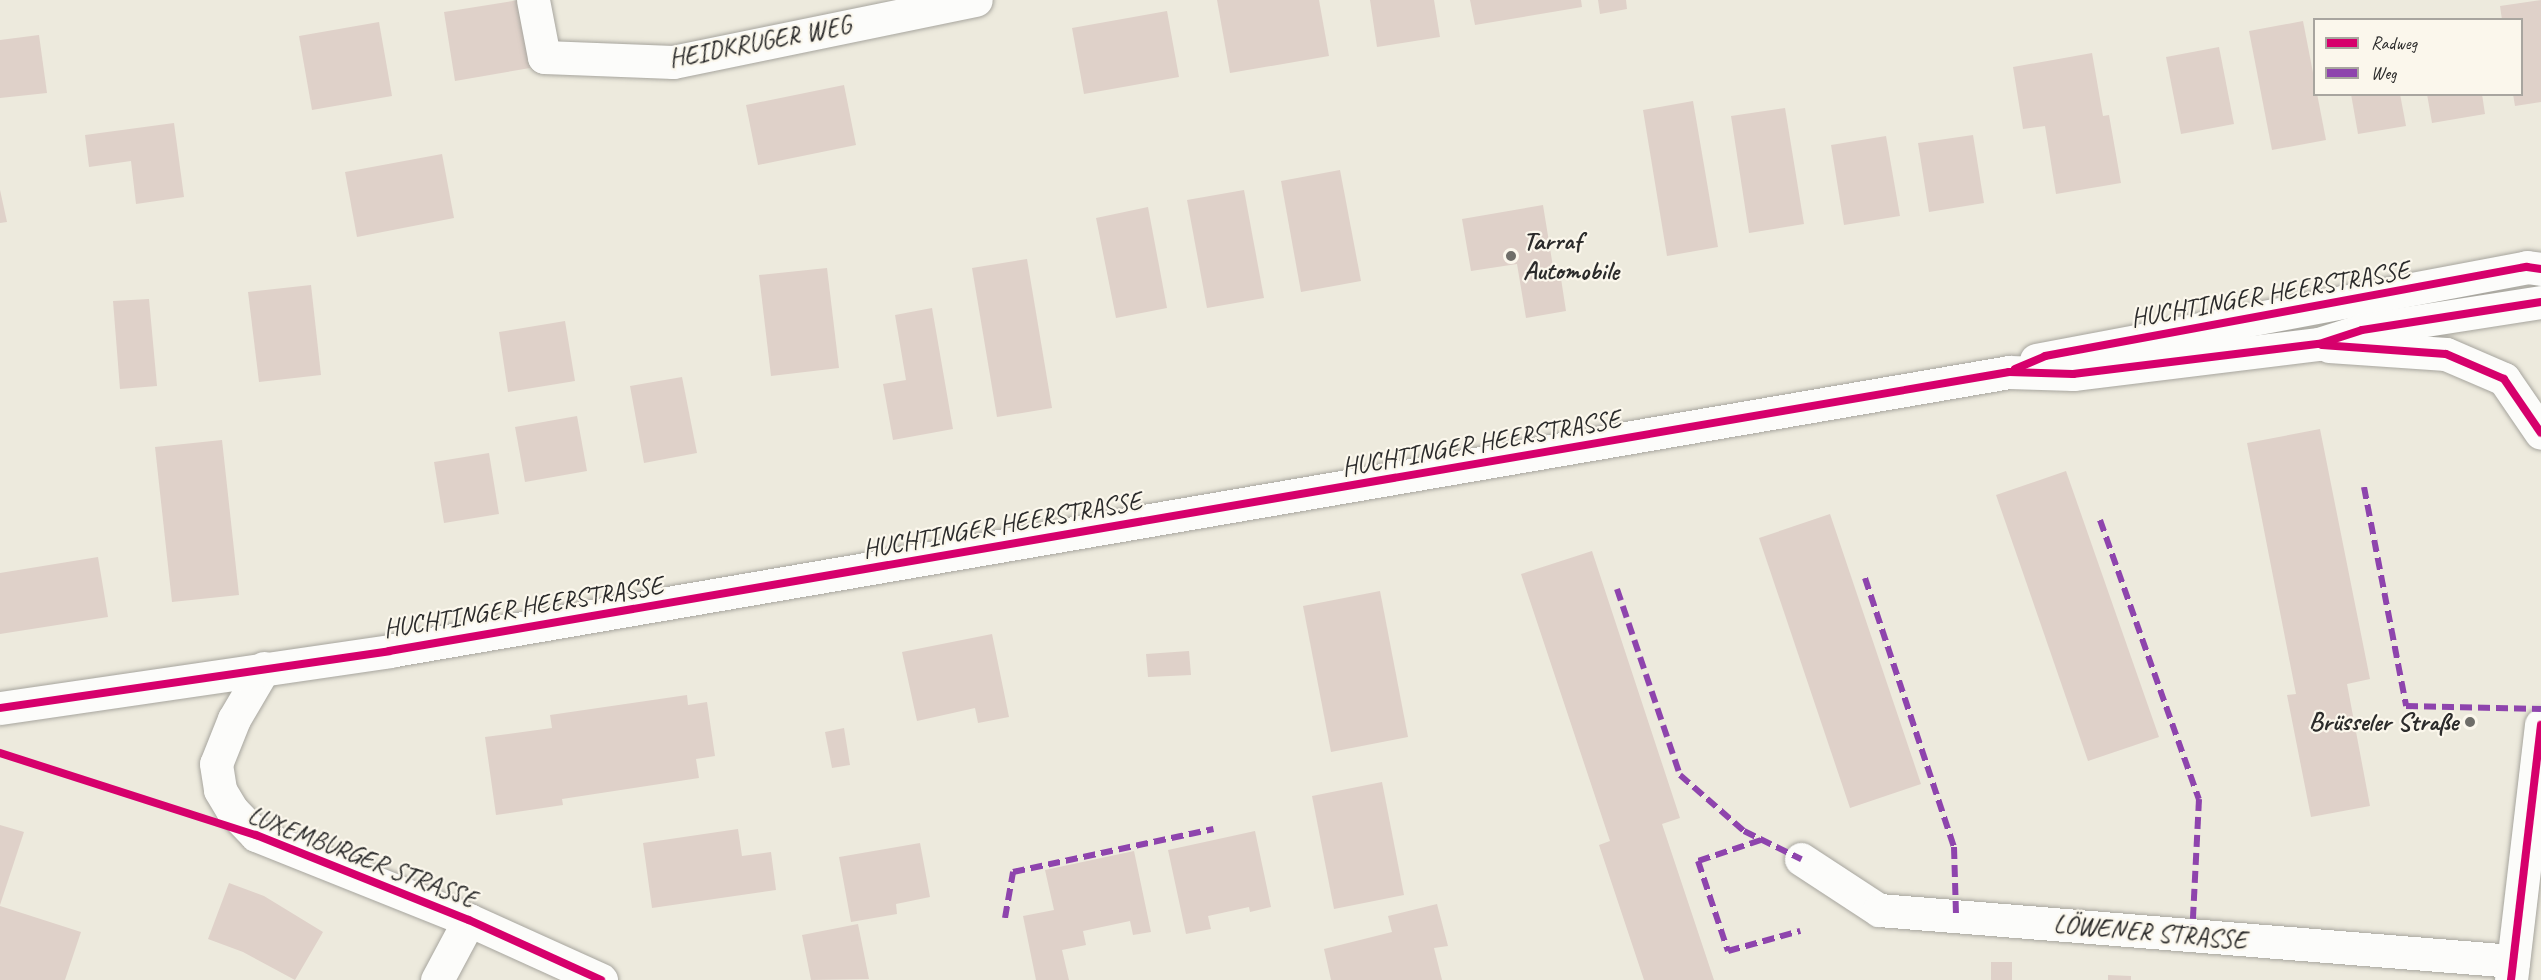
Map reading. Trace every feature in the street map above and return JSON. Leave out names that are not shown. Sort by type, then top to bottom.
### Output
[{"type":"main road","name":"HEIDKRUGER WEG","points":[[533,0],[544,57],[673,62],[976,0]]},
{"type":"main road","name":"HUCHTINGER HEERSTRASSE","points":[[2009,372],[2045,356],[2527,267],[2541,269]]},
{"type":"main road","name":"HUCHTINGER HEERSTRASSE","points":[[0,708],[629,611],[2009,372],[2073,374],[2319,344],[2362,330],[2541,302]]},
{"type":"main road","points":[[2319,344],[2446,354],[2504,379],[2541,433]]},
{"type":"main road","name":"LUXEMBURGER STRASSE","points":[[264,668],[234,719],[216,764],[220,790],[256,835],[469,920],[601,980]]},
{"type":"main road","points":[[2512,970],[2536,804],[2541,725]]},
{"type":"main road","name":"LÖWENER STRASSE","points":[[1801,859],[1879,910],[2512,970]]},
{"type":"main road","points":[[437,980],[469,920]]},
{"type":"building","points":[[519,0],[530,68],[455,81],[444,12]]},
{"type":"building","points":[[1217,0],[1319,0],[1329,56],[1230,73]]},
{"type":"building","points":[[1370,0],[1434,0],[1440,37],[1377,47]]},
{"type":"building","points":[[1470,0],[1581,0],[1582,7],[1475,25]]},
{"type":"building","points":[[1598,0],[1626,0],[1627,9],[1600,14]]},
{"type":"building","points":[[2541,0],[2541,102],[2515,106],[2513,96],[2523,96],[2523,18],[2502,18],[2500,6]]},
{"type":"building","points":[[1167,11],[1179,77],[1084,94],[1072,28]]},
{"type":"building","points":[[2303,21],[2313,73],[2313,96],[2317,96],[2326,140],[2272,150],[2249,31]]},
{"type":"building","points":[[379,22],[392,96],[312,110],[299,36]]},
{"type":"building","points":[[39,35],[47,93],[0,98],[0,40]]},
{"type":"building","points":[[2219,47],[2234,124],[2181,134],[2166,57]]},
{"type":"building","points":[[2092,53],[2103,116],[2109,115],[2121,183],[2056,194],[2045,126],[2023,129],[2013,67]]},
{"type":"building","points":[[844,85],[856,145],[758,165],[746,105]]},
{"type":"building","points":[[2351,96],[2400,96],[2406,126],[2358,134]]},
{"type":"building","points":[[2427,96],[2482,96],[2485,114],[2432,123]]},
{"type":"building","points":[[1693,101],[1718,247],[1667,256],[1643,110]]},
{"type":"building","points":[[1785,108],[1804,224],[1749,233],[1731,116]]},
{"type":"building","points":[[174,123],[184,197],[136,204],[131,161],[89,167],[85,135]]},
{"type":"building","points":[[1973,135],[1984,203],[1929,212],[1918,143]]},
{"type":"building","points":[[1886,136],[1900,216],[1844,225],[1831,145]]},
{"type":"building","points":[[442,154],[454,218],[357,237],[345,172]]},
{"type":"building","points":[[1340,170],[1361,281],[1301,292],[1281,181]]},
{"type":"building","points":[[0,190],[7,222],[0,223]]},
{"type":"building","points":[[1244,190],[1264,298],[1207,308],[1187,200]]},
{"type":"building","points":[[1543,205],[1554,273],[1560,272],[1566,311],[1526,318],[1517,264],[1471,271],[1462,219]]},
{"type":"building","points":[[1148,207],[1167,308],[1116,318],[1096,218]]},
{"type":"building","points":[[1027,259],[1052,408],[997,417],[972,268]]},
{"type":"building","points":[[827,268],[839,368],[771,376],[759,275]]},
{"type":"building","points":[[311,285],[321,375],[259,382],[248,292]]},
{"type":"building","points":[[149,299],[157,386],[120,389],[113,301]]},
{"type":"building","points":[[932,308],[953,429],[893,440],[883,384],[906,380],[895,315]]},
{"type":"building","points":[[565,321],[575,381],[508,392],[499,332]]},
{"type":"building","points":[[682,377],[697,453],[644,463],[630,386]]},
{"type":"building","points":[[577,416],[587,471],[525,482],[515,427]]},
{"type":"building","points":[[2320,429],[2370,679],[2347,684],[2370,806],[2311,817],[2287,695],[2296,694],[2247,443]]},
{"type":"building","points":[[222,440],[239,595],[172,602],[155,447]]},
{"type":"building","points":[[489,453],[499,514],[444,523],[434,462]]},
{"type":"building","points":[[2066,471],[2159,737],[2088,761],[1996,495]]},
{"type":"building","points":[[1830,514],[1921,784],[1850,808],[1759,538]]},
{"type":"building","points":[[1592,551],[1680,818],[1662,824],[1714,980],[1644,980],[1599,845],[1610,841],[1521,574]]},
{"type":"building","points":[[98,557],[108,617],[0,634],[0,573]]},
{"type":"building","points":[[1380,591],[1408,737],[1331,752],[1303,606]]},
{"type":"building","points":[[992,634],[1009,717],[978,723],[975,708],[917,721],[902,652]]},
{"type":"building","points":[[1189,651],[1191,675],[1148,677],[1146,654]]},
{"type":"building","points":[[687,695],[688,705],[707,702],[715,756],[696,759],[699,778],[562,799],[563,805],[496,815],[485,737],[552,728],[550,715]]},
{"type":"building","points":[[844,728],[850,765],[832,768],[825,732]]},
{"type":"building","points":[[1382,782],[1404,895],[1334,909],[1312,796]]},
{"type":"building","points":[[0,825],[24,832],[0,905]]},
{"type":"building","points":[[738,829],[742,856],[771,852],[776,890],[652,908],[643,843]]},
{"type":"building","points":[[1255,831],[1271,907],[1250,912],[1249,907],[1208,916],[1211,929],[1186,934],[1168,850]]},
{"type":"building","points":[[920,843],[930,897],[896,904],[897,914],[851,922],[839,857]]},
{"type":"building","points":[[1134,851],[1151,932],[1133,935],[1130,921],[1083,931],[1086,945],[1062,950],[1069,980],[1036,980],[1023,916],[1054,910],[1045,870]]},
{"type":"building","points":[[229,883],[264,896],[323,932],[295,980],[243,952],[208,939]]},
{"type":"building","points":[[1437,904],[1448,946],[1434,948],[1442,980],[1331,980],[1324,949],[1392,932],[1388,916]]},
{"type":"building","points":[[0,906],[81,932],[65,980],[0,980]]},
{"type":"building","points":[[858,924],[869,979],[811,980],[802,935]]},
{"type":"building","points":[[1991,962],[2012,962],[2012,980],[1991,980]]},
{"type":"building","points":[[2108,975],[2131,976],[2131,980],[2108,980]]},
{"type":"marked path","points":[[2364,487],[2406,706],[2541,709]]},
{"type":"marked path","points":[[2100,520],[2199,799],[2192,935]]},
{"type":"marked path","points":[[1865,578],[1954,847],[1956,916]]},
{"type":"marked path","points":[[1617,589],[1680,775],[1744,831],[1801,859]]},
{"type":"marked path","points":[[1005,918],[1013,872],[1213,829]]},
{"type":"marked path","points":[[1761,840],[1698,861],[1728,951],[1800,931]]},
{"type":"cycle path","points":[[2015,369],[2045,356],[2527,267],[2541,269]]},
{"type":"cycle path","points":[[0,708],[389,651],[2009,372],[2073,374],[2319,344],[2362,330],[2541,302]]},
{"type":"cycle path","points":[[2322,345],[2446,354],[2504,379],[2541,433]]},
{"type":"cycle path","points":[[2511,980],[2541,725]]},
{"type":"cycle path","points":[[0,753],[256,835],[469,920],[601,980]]},
{"type":"place","name":"Tarraf Automobile","points":[[1511,256]]},
{"type":"place","name":"Brüsseler Straße","points":[[2470,722]]}]
